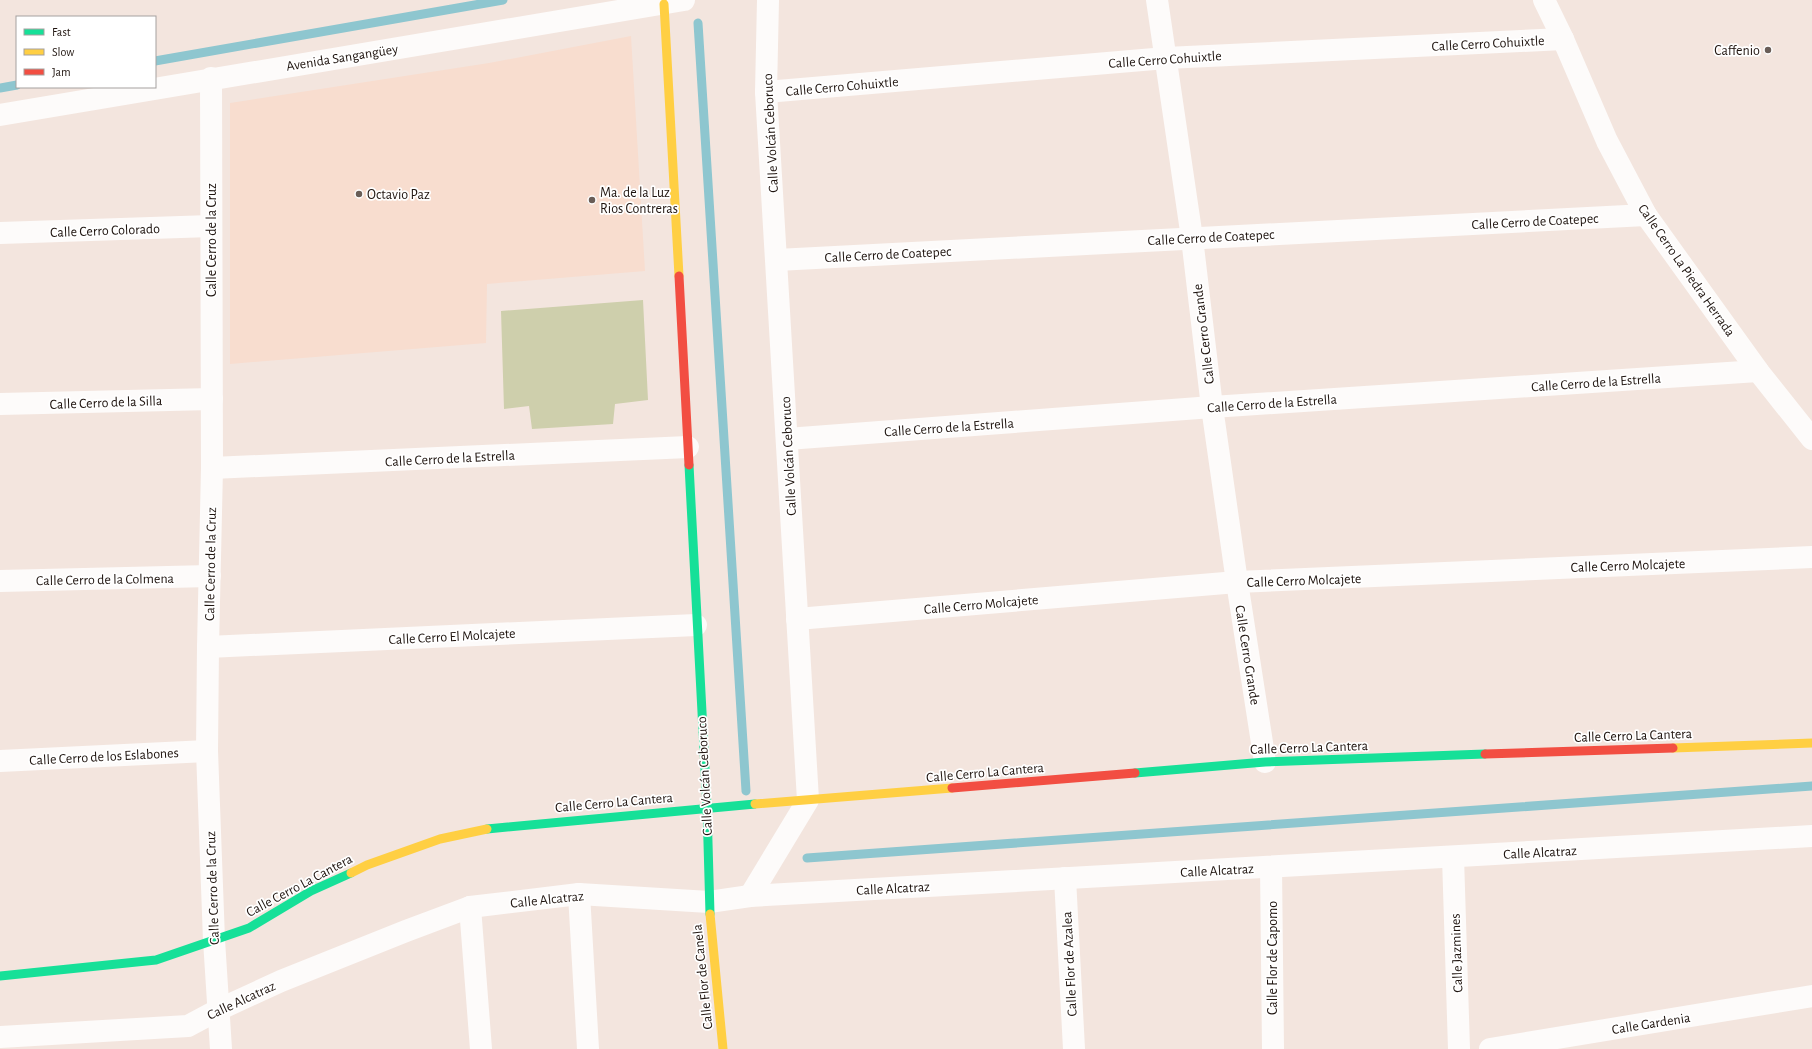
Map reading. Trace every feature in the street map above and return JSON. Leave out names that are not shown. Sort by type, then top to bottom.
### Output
[{"type":"street","name":"Calle Volcán Ceboruco","points":[[768,0],[766,92],[808,800]]},
{"type":"street","name":"Calle Cerro Grande","points":[[1157,0],[1192,238],[1212,407],[1265,762]]},
{"type":"street","name":"Calle Cerro La Piedra Herrada","points":[[1544,0],[1563,39],[1607,141],[1646,215],[1758,371],[1812,439]]},
{"type":"street","name":"Calle Volcán Ceboruco","points":[[674,2],[688,447],[696,624],[707,807],[709,902]]},
{"type":"street","name":"Avenida Sangangüey","points":[[156,88],[674,2]]},
{"type":"street","name":"Calle Cerro Cohuixtle","points":[[766,92],[1166,58],[1563,39]]},
{"type":"street","name":"Calle Cerro de la Cruz","points":[[211,78],[212,468],[208,646],[208,751],[214,940],[221,1049]]},
{"type":"street","name":"Avenida Sangangüey","points":[[0,115],[154,88]]},
{"type":"street","name":"Calle Cerro de Coatepec","points":[[777,260],[1646,215]]},
{"type":"street","name":"Calle Cerro Colorado","points":[[0,233],[211,226]]},
{"type":"street","name":"Calle Cerro de la Estrella","points":[[787,439],[1212,407],[1758,371]]},
{"type":"street","name":"Calle Cerro de la Silla","points":[[0,404],[212,399]]},
{"type":"street","name":"Calle Cerro de la Estrella","points":[[212,468],[688,447]]},
{"type":"street","name":"Calle Cerro Molcajete","points":[[797,619],[1237,582],[1812,557]]},
{"type":"street","name":"Calle Cerro de la Colmena","points":[[0,581],[210,576]]},
{"type":"street","name":"Calle Cerro El Molcajete","points":[[208,646],[696,624]]},
{"type":"street","name":"Calle Cerro La Cantera","points":[[0,976],[156,960],[249,928],[311,891],[367,865],[440,839],[498,827],[707,807],[1265,762],[1812,743]]},
{"type":"street","name":"Calle Cerro de los Eslabones","points":[[0,761],[208,751]]},
{"type":"street","points":[[750,896],[808,800]]},
{"type":"street","name":"Calle Alcatraz","points":[[0,1037],[188,1026],[218,1010],[289,978],[406,931],[470,908],[579,894],[709,902],[750,896],[1812,836]]},
{"type":"street","name":"Calle Jazmines","points":[[1453,856],[1459,1049]]},
{"type":"street","name":"Calle Flor de Capomo","points":[[1271,867],[1273,1049]]},
{"type":"street","name":"Calle Flor de Azalea","points":[[1065,878],[1074,1049]]},
{"type":"street","points":[[579,894],[588,1049]]},
{"type":"street","name":"Calle Flor de Canela","points":[[709,902],[723,1049]]},
{"type":"street","points":[[470,908],[481,1049]]},
{"type":"street","name":"Calle Gardenia","points":[[1490,1049],[1812,996]]},
{"type":"shaded area","name":"Octavio Paz","points":[[631,36],[645,271],[487,284],[486,343],[230,364],[230,103],[489,63]]},
{"type":"green space","points":[[643,300],[648,400],[615,404],[613,424],[532,429],[529,406],[504,409],[501,311]]},
{"type":"waterway","points":[[156,61],[503,0]]},
{"type":"waterway","points":[[698,23],[746,791]]},
{"type":"waterway","points":[[0,88],[16,85]]},
{"type":"waterway","points":[[807,858],[1812,786]]},
{"type":"traffic: fast","points":[[689,465],[707,807],[710,914]]},
{"type":"traffic: fast","points":[[1135,773],[1265,762],[1485,754]]},
{"type":"traffic: fast","points":[[487,829],[755,804]]},
{"type":"traffic: fast","points":[[0,976],[156,960],[249,928],[311,891],[351,873]]},
{"type":"traffic: slow","points":[[664,4],[679,276]]},
{"type":"traffic: slow","points":[[1673,748],[1812,743]]},
{"type":"traffic: slow","points":[[755,804],[952,788]]},
{"type":"traffic: slow","points":[[351,873],[367,865],[440,839],[487,829]]},
{"type":"traffic: slow","points":[[710,914],[723,1049]]},
{"type":"traffic: jam","points":[[679,276],[689,465]]},
{"type":"traffic: jam","points":[[1485,754],[1673,748]]},
{"type":"traffic: jam","points":[[952,788],[1135,773]]},
{"type":"place","name":"Caffenio","points":[[1768,50]]},
{"type":"place","name":"Octavio Paz","points":[[359,194]]},
{"type":"place","name":"Ma. de la Luz Rios Contreras","points":[[592,200]]}]
